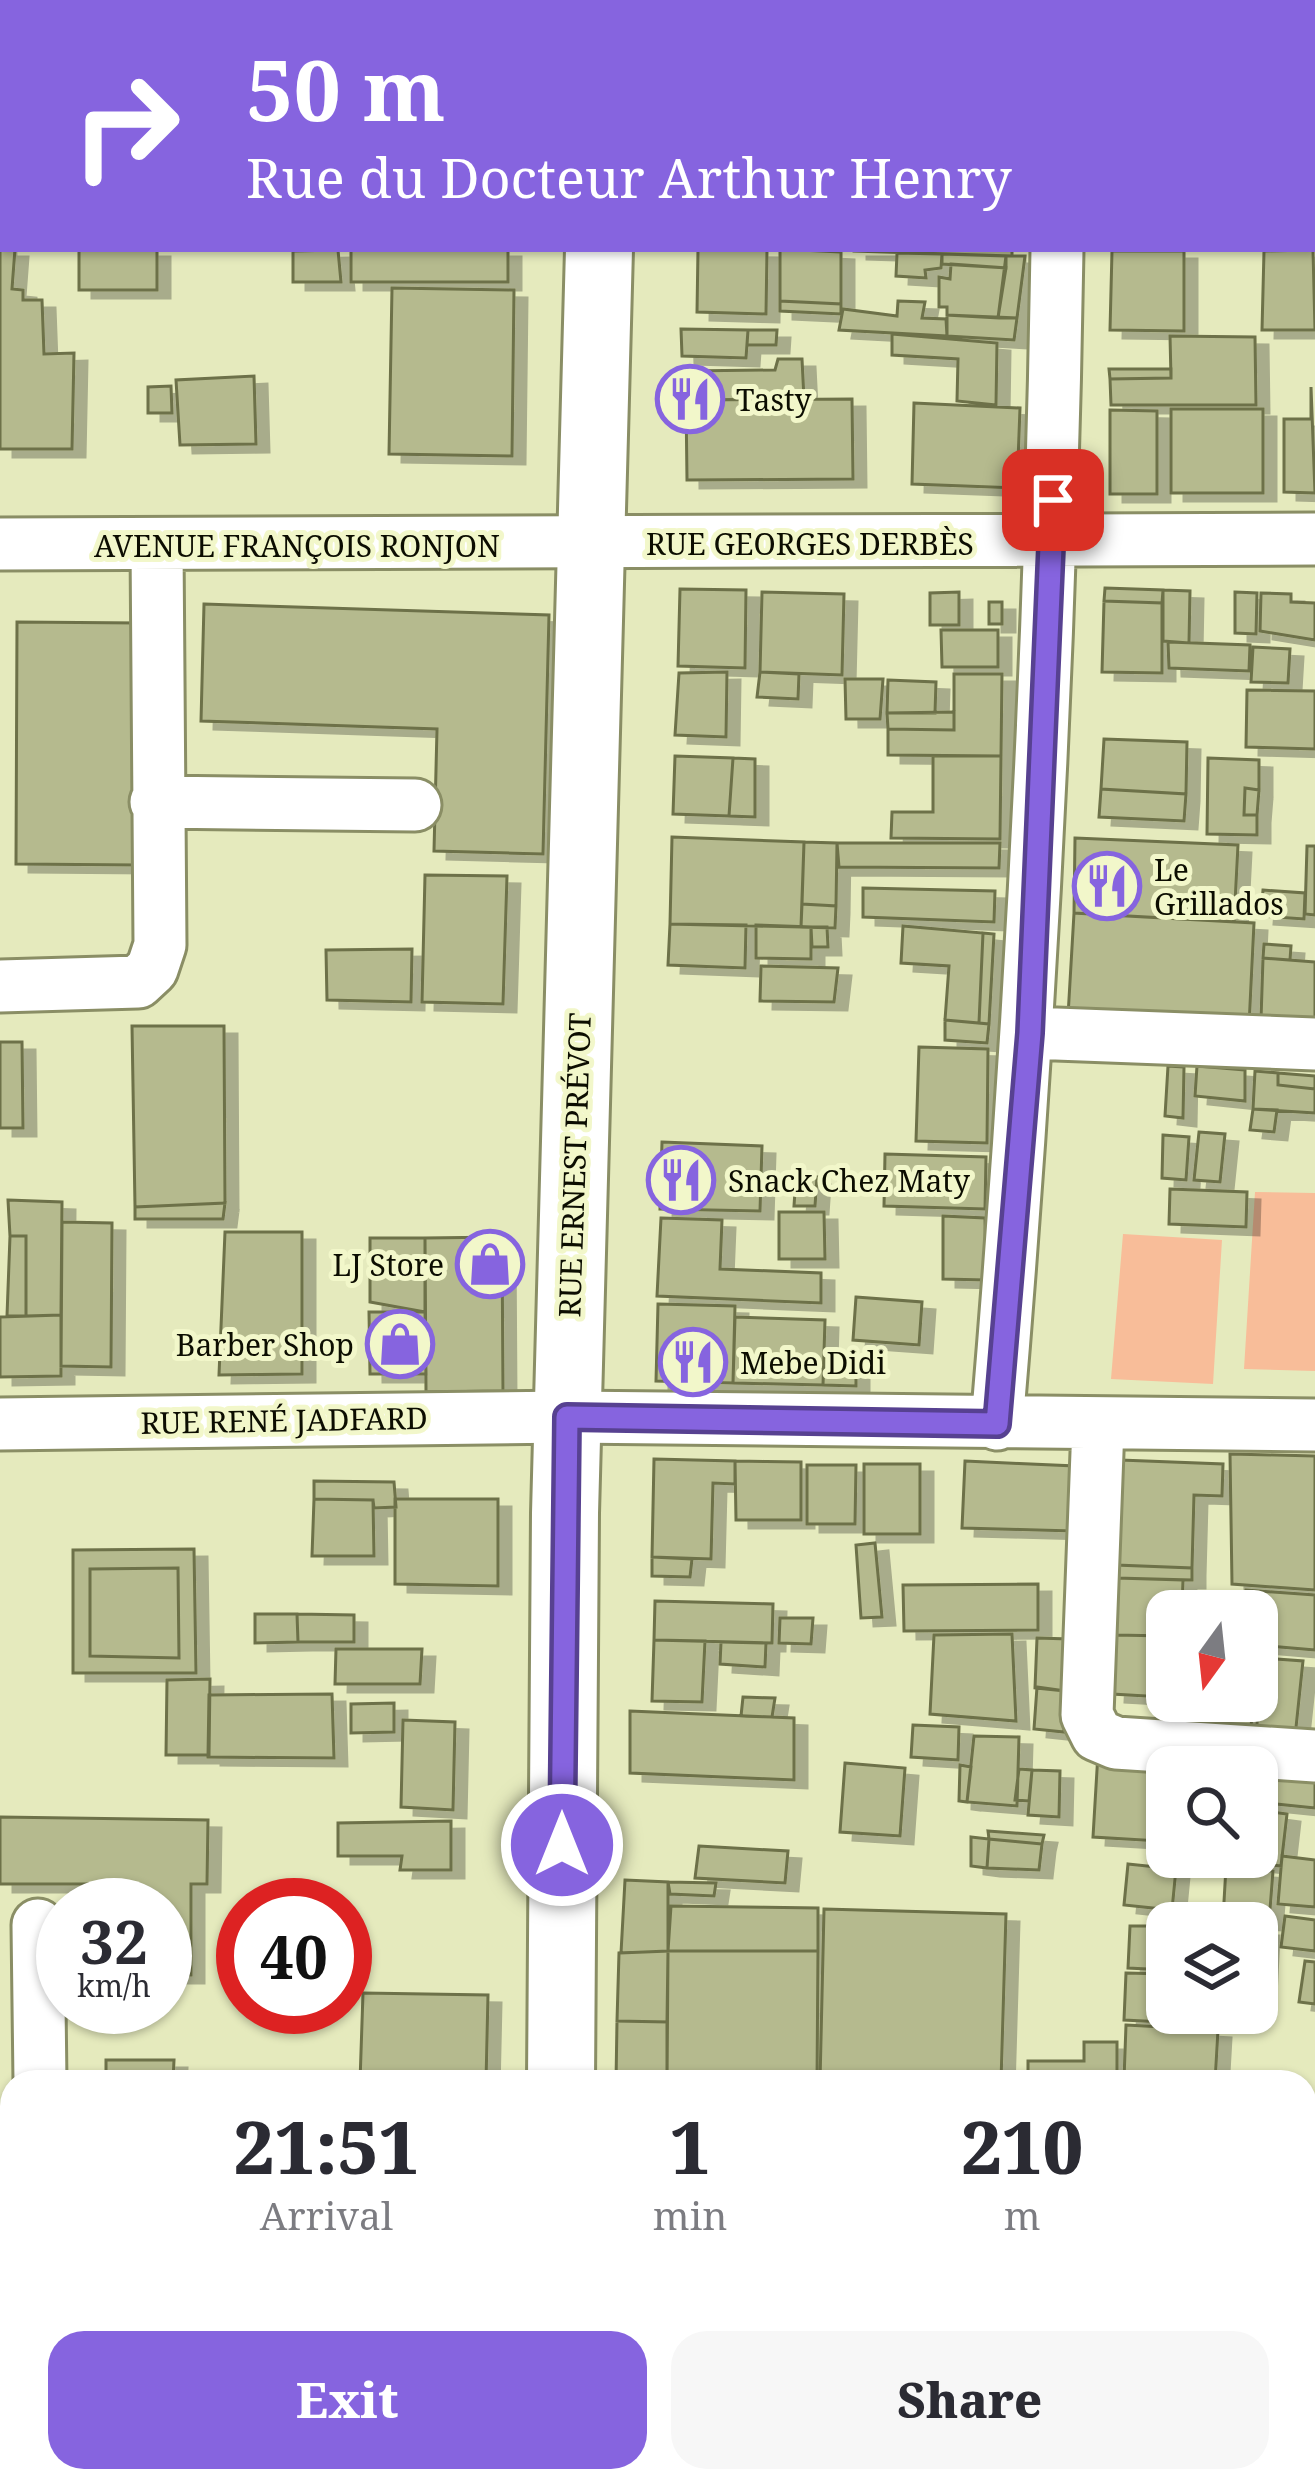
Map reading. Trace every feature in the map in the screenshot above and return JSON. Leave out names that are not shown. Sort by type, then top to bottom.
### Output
[{"type":"street","name":"RUE ERNEST PRÉVOT","points":[[561,2070],[567,1417],[599,252]]},
{"type":"street","points":[[997,1424],[1030,1033],[1053,542],[1057,252]]},
{"type":"street","name":"RUE GEORGES DERBÈS","points":[[594,545],[1315,538]]},
{"type":"street","name":"AVENUE FRANÇOIS RONJON","points":[[0,544],[594,545]]},
{"type":"street","points":[[0,986],[139,982],[152,969],[160,945],[157,545]]},
{"type":"street","points":[[156,802],[415,805]]},
{"type":"street","points":[[1030,1033],[1315,1044]]},
{"type":"street","name":"RUE RENÉ JADFARD","points":[[0,1424],[567,1417],[1098,1426],[1315,1424]]},
{"type":"street","points":[[1098,1426],[1087,1715],[1097,1735],[1117,1743],[1315,1756]]},
{"type":"street","points":[[39,2034],[40,2070]]},
{"type":"shaded area","points":[[1255,1192],[1315,1193],[1315,1371],[1244,1369]]},
{"type":"shaded area","points":[[1123,1234],[1222,1240],[1213,1384],[1111,1379]]},
{"type":"building","points":[[0,252],[15,252],[12,289],[23,290],[23,300],[42,300],[44,354],[74,353],[72,449],[0,449]]},
{"type":"building","points":[[79,252],[157,252],[157,290],[79,290]]},
{"type":"building","points":[[293,252],[338,252],[341,282],[293,282]]},
{"type":"building","points":[[351,252],[508,252],[508,282],[351,282]]},
{"type":"building","points":[[698,252],[767,252],[766,314],[697,312]]},
{"type":"building","points":[[780,252],[841,252],[841,304],[780,301]]},
{"type":"building","points":[[886,252],[1012,252],[1012,256]]},
{"type":"building","points":[[1112,252],[1184,252],[1184,331],[1110,330]]},
{"type":"building","points":[[1264,252],[1313,252],[1315,330],[1262,330]]},
{"type":"building","points":[[897,253],[942,254],[941,268],[925,270],[926,278],[896,276]]},
{"type":"building","points":[[942,254],[1006,256],[1006,268],[942,264]]},
{"type":"building","points":[[1006,256],[1025,256],[1017,318],[998,318]]},
{"type":"building","points":[[951,264],[1006,268],[998,318],[947,315],[947,307],[939,307],[939,277],[950,279]]},
{"type":"building","points":[[392,288],[514,290],[512,456],[389,454]]},
{"type":"building","points":[[780,301],[841,304],[841,314],[780,311]]},
{"type":"building","points":[[898,301],[925,302],[922,318],[946,319],[947,336],[839,330],[843,309],[897,316]]},
{"type":"building","points":[[947,315],[1017,318],[1014,340],[947,336]]},
{"type":"building","points":[[681,329],[748,330],[746,358],[682,356]]},
{"type":"building","points":[[748,330],[777,330],[776,345],[747,345]]},
{"type":"building","points":[[892,334],[997,343],[996,405],[957,401],[958,359],[892,355]]},
{"type":"building","points":[[1170,336],[1255,337],[1256,405],[1111,405],[1110,379],[1171,378]]},
{"type":"building","points":[[778,359],[802,359],[804,399],[686,400],[686,371],[775,370]]},
{"type":"building","points":[[1109,369],[1171,369],[1171,378],[1110,379]]},
{"type":"building","points":[[254,376],[256,444],[180,445],[176,380]]},
{"type":"building","points":[[171,386],[172,413],[148,413],[148,387]]},
{"type":"building","points":[[1311,387],[1315,493],[1284,492],[1284,419],[1311,419]]},
{"type":"building","points":[[852,399],[853,479],[687,480],[686,400]]},
{"type":"building","points":[[914,403],[1020,408],[1017,488],[912,484]]},
{"type":"building","points":[[1171,409],[1263,409],[1263,493],[1171,493]]},
{"type":"building","points":[[1110,410],[1157,411],[1157,494],[1110,494]]},
{"type":"building","points":[[1105,588],[1163,590],[1162,603],[1104,601]]},
{"type":"building","points":[[680,589],[746,590],[745,668],[678,666]]},
{"type":"building","points":[[1163,590],[1190,591],[1189,643],[1163,641]]},
{"type":"building","points":[[762,592],[844,594],[842,675],[760,672]]},
{"type":"building","points":[[959,592],[959,625],[930,625],[930,593]]},
{"type":"building","points":[[1235,592],[1257,593],[1256,634],[1235,633]]},
{"type":"building","points":[[1261,593],[1291,594],[1291,602],[1315,603],[1315,640],[1260,631]]},
{"type":"building","points":[[1104,601],[1162,603],[1162,673],[1102,672]]},
{"type":"building","points":[[989,602],[1002,602],[1002,624],[989,624]]},
{"type":"building","points":[[204,604],[549,615],[543,854],[434,851],[437,729],[201,721]]},
{"type":"building","points":[[17,622],[139,623],[138,865],[16,864]]},
{"type":"building","points":[[941,630],[998,630],[998,667],[942,667]]},
{"type":"building","points":[[1168,642],[1250,645],[1249,671],[1169,668]]},
{"type":"building","points":[[1253,647],[1290,649],[1288,683],[1251,682]]},
{"type":"building","points":[[727,672],[726,737],[675,735],[679,673]]},
{"type":"building","points":[[760,672],[799,674],[798,699],[757,697]]},
{"type":"building","points":[[954,674],[1002,674],[1001,756],[888,755],[888,729],[954,730]]},
{"type":"building","points":[[845,679],[883,679],[880,719],[846,719]]},
{"type":"building","points":[[888,680],[936,682],[935,713],[887,713]]},
{"type":"building","points":[[1247,690],[1315,691],[1315,749],[1246,747]]},
{"type":"building","points":[[954,712],[954,730],[888,729],[887,713]]},
{"type":"building","points":[[1104,739],[1187,742],[1186,794],[1101,789]]},
{"type":"building","points":[[675,756],[733,758],[729,816],[673,814]]},
{"type":"building","points":[[933,756],[1001,756],[1000,839],[891,838],[892,812],[933,812]]},
{"type":"building","points":[[733,758],[755,759],[755,817],[729,816]]},
{"type":"building","points":[[1208,758],[1259,760],[1259,790],[1245,788],[1244,815],[1257,815],[1257,835],[1207,834]]},
{"type":"building","points":[[1245,788],[1259,790],[1257,815],[1244,815]]},
{"type":"building","points":[[1101,789],[1186,794],[1184,821],[1099,817]]},
{"type":"building","points":[[672,837],[804,842],[801,927],[670,924]]},
{"type":"building","points":[[1075,838],[1238,845],[1234,922],[1074,913]]},
{"type":"building","points":[[804,842],[837,843],[836,906],[802,904]]},
{"type":"building","points":[[837,843],[1000,843],[999,868],[839,867]]},
{"type":"building","points":[[1307,846],[1315,846],[1315,915],[1305,914]]},
{"type":"building","points":[[425,875],[507,876],[503,1004],[422,1002]]},
{"type":"building","points":[[863,888],[995,891],[994,922],[863,917]]},
{"type":"building","points":[[1263,890],[1305,893],[1304,919],[1261,916]]},
{"type":"building","points":[[802,904],[836,906],[835,928],[801,927]]},
{"type":"building","points":[[1074,913],[1254,923],[1249,1026],[1068,1016]]},
{"type":"building","points":[[670,924],[746,925],[745,968],[668,965]]},
{"type":"building","points":[[756,925],[811,927],[811,959],[756,958]]},
{"type":"building","points":[[903,926],[983,933],[979,1023],[945,1020],[949,966],[901,963]]},
{"type":"building","points":[[811,927],[827,927],[828,947],[812,947]]},
{"type":"building","points":[[983,933],[994,934],[989,1024],[979,1023]]},
{"type":"building","points":[[1264,944],[1291,946],[1290,960],[1263,958]]},
{"type":"building","points":[[412,949],[411,1002],[327,1000],[326,950]]},
{"type":"building","points":[[1263,958],[1315,962],[1315,1021],[1261,1019]]},
{"type":"building","points":[[761,966],[838,968],[834,1002],[760,1001]]},
{"type":"building","points":[[945,1020],[989,1024],[987,1043],[945,1040]]},
{"type":"building","points":[[132,1026],[224,1026],[225,1203],[135,1207]]},
{"type":"building","points":[[0,1042],[22,1042],[23,1128],[0,1128]]},
{"type":"building","points":[[919,1047],[988,1049],[987,1143],[916,1141]]},
{"type":"building","points":[[1168,1066],[1184,1067],[1183,1118],[1165,1116]]},
{"type":"building","points":[[1197,1066],[1245,1070],[1245,1101],[1195,1096]]},
{"type":"building","points":[[1255,1071],[1278,1073],[1278,1085],[1315,1089],[1315,1113],[1253,1109]]},
{"type":"building","points":[[1278,1073],[1315,1076],[1315,1089],[1278,1085]]},
{"type":"building","points":[[1253,1109],[1277,1110],[1274,1132],[1250,1130]]},
{"type":"building","points":[[1199,1132],[1225,1134],[1220,1182],[1194,1180]]},
{"type":"building","points":[[1163,1135],[1189,1137],[1186,1180],[1162,1178]]},
{"type":"building","points":[[662,1142],[762,1146],[760,1211],[660,1209]]},
{"type":"building","points":[[885,1154],[986,1157],[985,1209],[884,1206]]},
{"type":"building","points":[[796,1176],[817,1177],[815,1206],[794,1206]]},
{"type":"building","points":[[1170,1189],[1247,1192],[1246,1227],[1169,1224]]},
{"type":"building","points":[[8,1200],[62,1202],[61,1315],[26,1316],[26,1236],[10,1236]]},
{"type":"building","points":[[225,1203],[223,1219],[135,1219],[135,1207]]},
{"type":"building","points":[[779,1212],[824,1212],[825,1259],[779,1259]]},
{"type":"building","points":[[943,1216],[985,1218],[986,1280],[943,1279]]},
{"type":"building","points":[[661,1218],[722,1220],[720,1269],[821,1273],[821,1303],[657,1296]]},
{"type":"building","points":[[62,1222],[112,1223],[111,1367],[61,1366]]},
{"type":"building","points":[[225,1232],[302,1232],[302,1374],[219,1375]]},
{"type":"building","points":[[10,1236],[26,1236],[26,1316],[7,1316]]},
{"type":"building","points":[[502,1237],[503,1391],[426,1392],[425,1238]]},
{"type":"building","points":[[370,1238],[425,1238],[425,1312],[370,1302]]},
{"type":"building","points":[[856,1297],[922,1302],[919,1345],[853,1340]]},
{"type":"building","points":[[658,1304],[735,1306],[733,1383],[656,1381]]},
{"type":"building","points":[[369,1312],[425,1312],[426,1374],[370,1374]]},
{"type":"building","points":[[61,1315],[61,1376],[0,1377],[0,1317]]},
{"type":"building","points":[[735,1317],[825,1320],[823,1385],[733,1383]]},
{"type":"building","points":[[824,1353],[856,1353],[856,1386],[823,1385]]},
{"type":"building","points":[[1230,1454],[1315,1456],[1315,1590],[1232,1584]]},
{"type":"building","points":[[654,1459],[735,1461],[735,1484],[713,1483],[711,1559],[652,1557]]},
{"type":"building","points":[[1120,1460],[1223,1464],[1222,1496],[1194,1495],[1192,1568],[1116,1565]]},
{"type":"building","points":[[735,1461],[801,1462],[801,1520],[736,1520]]},
{"type":"building","points":[[965,1461],[1075,1466],[1073,1531],[962,1528]]},
{"type":"building","points":[[864,1464],[920,1464],[920,1534],[864,1534]]},
{"type":"building","points":[[807,1465],[856,1465],[855,1524],[807,1524]]},
{"type":"building","points":[[314,1481],[394,1482],[396,1507],[374,1508],[373,1500],[314,1499]]},
{"type":"building","points":[[314,1499],[373,1500],[374,1556],[312,1556]]},
{"type":"building","points":[[395,1499],[498,1499],[498,1586],[395,1584]]},
{"type":"building","points":[[875,1543],[882,1617],[861,1618],[856,1545]]},
{"type":"building","points":[[194,1549],[196,1673],[73,1673],[73,1550]],"holes":[[[178,1568],[179,1658],[90,1656],[90,1569]]]},
{"type":"building","points":[[652,1557],[692,1559],[690,1577],[652,1576]]},
{"type":"building","points":[[1116,1565],[1192,1568],[1192,1580],[1116,1578]]},
{"type":"building","points":[[178,1568],[179,1658],[90,1656],[90,1569]]},
{"type":"building","points":[[1116,1578],[1183,1580],[1183,1590],[1146,1590],[1146,1636],[1115,1635]]},
{"type":"building","points":[[1038,1584],[1038,1630],[904,1631],[903,1585]]},
{"type":"building","points":[[1278,1592],[1315,1595],[1315,1650],[1278,1647]]},
{"type":"building","points":[[655,1601],[773,1604],[772,1643],[654,1640]]},
{"type":"building","points":[[255,1614],[297,1614],[298,1642],[255,1643]]},
{"type":"building","points":[[297,1614],[354,1615],[354,1642],[298,1642]]},
{"type":"building","points":[[780,1618],[813,1618],[811,1644],[779,1643]]},
{"type":"building","points":[[1012,1634],[1016,1721],[930,1714],[934,1635]]},
{"type":"building","points":[[1115,1635],[1146,1636],[1146,1696],[1112,1694]]},
{"type":"building","points":[[1037,1638],[1069,1639],[1066,1691],[1035,1688]]},
{"type":"building","points":[[654,1640],[705,1641],[702,1702],[652,1701]]},
{"type":"building","points":[[721,1642],[766,1643],[765,1667],[720,1664]]},
{"type":"building","points":[[336,1649],[422,1649],[420,1684],[335,1684]]},
{"type":"building","points":[[1278,1659],[1303,1661],[1295,1737],[1256,1734],[1257,1722],[1278,1722]]},
{"type":"building","points":[[210,1679],[209,1755],[166,1755],[167,1680]]},
{"type":"building","points":[[1037,1687],[1066,1691],[1064,1732],[1034,1729]]},
{"type":"building","points":[[332,1694],[334,1758],[208,1757],[209,1695]]},
{"type":"building","points":[[743,1697],[775,1698],[772,1717],[741,1716]]},
{"type":"building","points":[[394,1703],[394,1732],[351,1733],[351,1704]]},
{"type":"building","points":[[630,1711],[794,1718],[794,1780],[630,1773]]},
{"type":"building","points":[[403,1720],[455,1722],[453,1810],[401,1807]]},
{"type":"building","points":[[1177,1722],[1221,1722],[1220,1733],[1176,1727]]},
{"type":"building","points":[[1227,1722],[1251,1722],[1250,1734],[1226,1732]]},
{"type":"building","points":[[913,1725],[959,1727],[958,1760],[911,1757]]},
{"type":"building","points":[[974,1736],[1019,1737],[1017,1806],[967,1802]]},
{"type":"building","points":[[1098,1753],[1146,1757],[1146,1840],[1093,1837]]},
{"type":"building","points":[[845,1763],[905,1768],[900,1836],[840,1832]]},
{"type":"building","points":[[960,1765],[971,1767],[967,1802],[959,1801]]},
{"type":"building","points":[[1019,1769],[1032,1770],[1029,1801],[1015,1800]]},
{"type":"building","points":[[1278,1769],[1315,1772],[1315,1808],[1278,1804]]},
{"type":"building","points":[[1032,1770],[1060,1771],[1059,1817],[1028,1815]]},
{"type":"building","points":[[1278,1813],[1287,1814],[1278,1866]]},
{"type":"building","points":[[0,1817],[208,1820],[207,1884],[192,1884],[192,1878],[36,1878],[36,1884],[0,1884]]},
{"type":"building","points":[[451,1821],[451,1870],[400,1870],[402,1856],[338,1856],[338,1823]]},
{"type":"building","points":[[988,1831],[1044,1835],[1042,1844],[989,1839]]},
{"type":"building","points":[[971,1837],[989,1839],[987,1868],[971,1866]]},
{"type":"building","points":[[989,1839],[1042,1844],[1039,1870],[987,1868]]},
{"type":"building","points":[[699,1846],[788,1851],[785,1883],[695,1878]]},
{"type":"building","points":[[1282,1856],[1315,1860],[1315,1907],[1278,1904]]},
{"type":"building","points":[[1128,1864],[1146,1866],[1146,1878],[1175,1878],[1173,1902],[1146,1902],[1146,1907],[1124,1905]]},
{"type":"building","points":[[1225,1878],[1272,1878],[1271,1902],[1224,1902]]},
{"type":"building","points":[[625,1880],[668,1882],[668,1951],[621,1953]]},
{"type":"building","points":[[668,1882],[716,1883],[714,1896],[670,1894]]},
{"type":"building","points":[[671,1906],[818,1908],[818,1951],[668,1951]]},
{"type":"building","points":[[824,1909],[1006,1914],[1001,2070],[820,2070]]},
{"type":"building","points":[[1285,1916],[1315,1920],[1315,1951],[1281,1947]]},
{"type":"building","points":[[1130,1926],[1146,1926],[1146,1969],[1128,1968]]},
{"type":"building","points":[[668,1951],[667,2022],[617,2021],[619,1953]]},
{"type":"building","points":[[668,1951],[818,1951],[817,2070],[667,2070]]},
{"type":"building","points":[[1305,1961],[1315,1962],[1315,2004],[1299,2002]]},
{"type":"building","points":[[1126,1973],[1146,1974],[1146,2021],[1124,2020]]},
{"type":"building","points":[[372,1993],[488,1995],[486,2070],[360,2070],[362,2034],[372,2034]]},
{"type":"building","points":[[617,2021],[667,2022],[667,2070],[616,2070]]},
{"type":"building","points":[[1126,2025],[1146,2026],[1146,2034],[1218,2034],[1216,2070],[1124,2070]]},
{"type":"building","points":[[1084,2042],[1117,2042],[1117,2070],[1028,2070],[1028,2061],[1084,2061]]},
{"type":"building","points":[[106,2060],[174,2060],[174,2070],[106,2070]]},
{"type":"place","name":"Tasty","points":[[690,399]]},
{"type":"place","name":"Le Grillados","points":[[1107,886]]},
{"type":"place","name":"Snack Chez Maty","points":[[681,1180]]},
{"type":"place","name":"LJ Store","points":[[490,1264]]},
{"type":"place","name":"Barber Shop","points":[[400,1344]]},
{"type":"place","name":"Mebe Didi","points":[[693,1362]]},
{"type":"route","points":[[562,1845],[567,1417],[997,1424],[1030,1033],[1053,500]]}]
